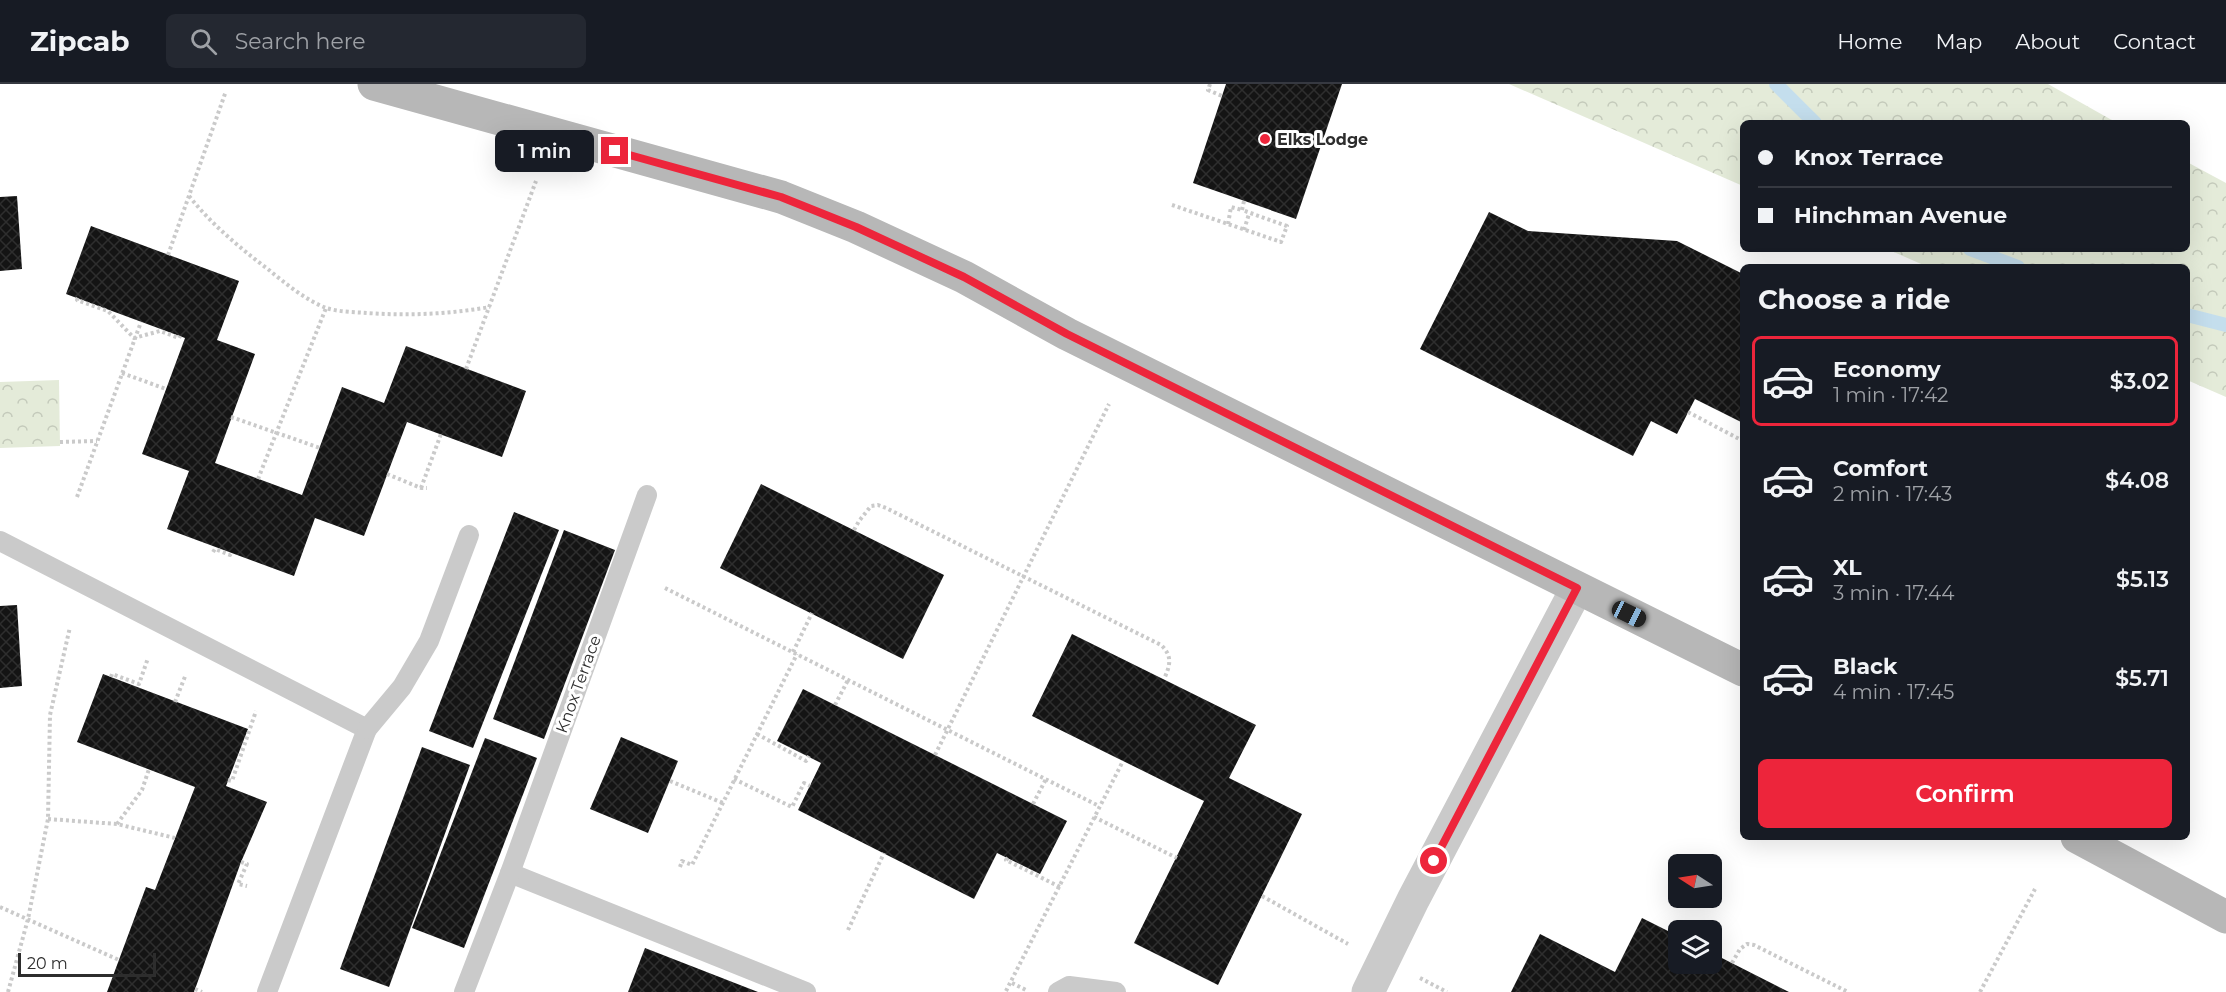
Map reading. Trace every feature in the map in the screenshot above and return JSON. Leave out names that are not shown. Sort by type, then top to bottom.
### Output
[{"type":"street","points":[[374,84],[781,197],[856,227],[964,277],[1067,334],[1740,669]]},
{"type":"street","points":[[1368,992],[1413,900],[1577,588]]},
{"type":"street","points":[[2083,840],[2226,917]]},
{"type":"lane","name":"Knox Terrace","points":[[464,992],[510,873],[647,495]]},
{"type":"lane","points":[[267,992],[367,729],[402,687],[429,641],[469,535]]},
{"type":"lane","points":[[0,541],[367,729]]},
{"type":"lane","points":[[510,873],[806,992]]},
{"type":"lane","points":[[1058,992],[1069,986],[1116,992]]},
{"type":"path","points":[[1210,84],[1208,90],[1222,96]]},
{"type":"path","points":[[168,255],[226,91]]},
{"type":"path","points":[[466,369],[536,181]]},
{"type":"path","points":[[189,196],[231,241],[284,282],[326,308],[393,315],[442,314],[490,307]]},
{"type":"path","points":[[1242,210],[1244,201]]},
{"type":"path","points":[[1172,205],[1281,243],[1287,226],[1231,207],[1228,224]]},
{"type":"path","points":[[1244,230],[1250,213]]},
{"type":"path","points":[[78,298],[77,300],[108,311],[134,338]]},
{"type":"path","points":[[258,479],[326,308]]},
{"type":"path","points":[[77,497],[141,321]]},
{"type":"path","points":[[134,338],[160,332],[178,338],[180,336]]},
{"type":"path","points":[[122,373],[166,389]]},
{"type":"path","points":[[935,755],[1109,404]]},
{"type":"path","points":[[1688,412],[1740,439]]},
{"type":"path","points":[[231,417],[320,448]]},
{"type":"path","points":[[421,488],[441,434]]},
{"type":"path","points":[[60,442],[97,441]]},
{"type":"path","points":[[387,474],[421,488],[427,488]]},
{"type":"path","points":[[854,530],[871,506],[878,505],[1161,645],[1166,650],[1170,666],[1164,679]]},
{"type":"path","points":[[213,552],[215,549],[230,555],[231,553]]},
{"type":"path","points":[[665,588],[1099,806]]},
{"type":"path","points":[[680,867],[682,861],[692,865],[757,734],[812,613]]},
{"type":"path","points":[[8,992],[28,920],[48,819],[50,715],[70,627]]},
{"type":"path","points":[[111,677],[112,674],[139,684],[148,658]]},
{"type":"path","points":[[175,702],[186,673]]},
{"type":"path","points":[[835,705],[848,680]]},
{"type":"path","points":[[228,780],[232,781],[259,702]]},
{"type":"path","points":[[757,734],[806,761],[809,756]]},
{"type":"path","points":[[1006,991],[1123,761]]},
{"type":"path","points":[[117,824],[142,790],[149,769]]},
{"type":"path","points":[[734,779],[792,807],[804,783],[810,786]]},
{"type":"path","points":[[1033,804],[1047,779]]},
{"type":"path","points":[[670,781],[723,803]]},
{"type":"path","points":[[1094,817],[1177,858]]},
{"type":"path","points":[[48,819],[117,824],[176,838]]},
{"type":"path","points":[[848,930],[884,854]]},
{"type":"path","points":[[1008,858],[1006,860],[1060,887]]},
{"type":"path","points":[[241,862],[247,864],[238,884],[247,886]]},
{"type":"path","points":[[1980,992],[2035,889]]},
{"type":"path","points":[[1262,896],[1349,945]]},
{"type":"path","points":[[0,907],[119,960]]},
{"type":"path","points":[[1732,963],[1740,949],[1747,944],[1754,945],[1848,992]]},
{"type":"path","points":[[1417,976],[1447,992]]},
{"type":"path","points":[[1012,983],[1030,992]]},
{"type":"path","points":[[195,989],[202,992]]},
{"type":"green space","points":[[1509,84],[2048,84],[2112,120],[1740,120],[1740,185]]},
{"type":"green space","points":[[2190,164],[2226,183],[2226,397],[2190,381],[2190,264],[1921,264],[1894,252],[2190,252]]},
{"type":"green space","points":[[59,380],[60,446],[0,448],[0,382]]},
{"type":"building","name":"Elks Lodge","points":[[1226,84],[1342,84],[1296,219],[1193,183]]},
{"type":"building","points":[[17,196],[22,269],[0,271],[0,197]]},
{"type":"building","points":[[1489,212],[1528,231],[1677,241],[1740,272],[1740,422],[1695,399],[1677,434],[1651,421],[1633,456],[1420,349]]},
{"type":"building","points":[[91,226],[239,281],[217,340],[255,354],[215,463],[302,495],[342,387],[384,403],[406,346],[526,391],[502,457],[407,422],[364,536],[315,518],[294,576],[167,529],[189,471],[142,454],[185,338],[66,294]]},
{"type":"building","points":[[761,484],[944,575],[903,659],[720,568]]},
{"type":"building","points":[[514,512],[559,530],[473,748],[429,731]]},
{"type":"building","points":[[564,530],[615,550],[544,739],[493,719]]},
{"type":"building","points":[[17,605],[22,686],[0,688],[0,606]]},
{"type":"building","points":[[1072,634],[1256,725],[1229,778],[1302,814],[1218,985],[1134,943],[1204,801],[1032,716]]},
{"type":"building","points":[[103,674],[248,729],[226,786],[267,802],[241,862],[194,992],[107,992],[146,887],[155,890],[195,787],[77,742]]},
{"type":"building","points":[[803,689],[1067,821],[1040,874],[997,853],[974,899],[798,810],[821,763],[777,741]]},
{"type":"building","points":[[621,737],[678,761],[648,833],[590,809]]},
{"type":"building","points":[[485,738],[537,758],[464,948],[412,928]]},
{"type":"building","points":[[422,747],[470,765],[389,987],[340,969]]},
{"type":"building","points":[[1642,918],[1668,931],[1668,974],[1722,974],[1722,958],[1789,992],[1511,992],[1540,934],[1615,972]]},
{"type":"building","points":[[645,948],[758,992],[628,992]]},
{"type":"waterway","points":[[1776,84],[1812,120]]},
{"type":"waterway","points":[[1978,252],[2010,264]]},
{"type":"waterway","points":[[2190,316],[2226,325]]},
{"type":"place","name":"Elks Lodge","points":[[1265,139]]},
{"type":"route","points":[[615,151],[781,197],[856,227],[964,277],[1067,334],[1577,588],[1434,861]]}]
